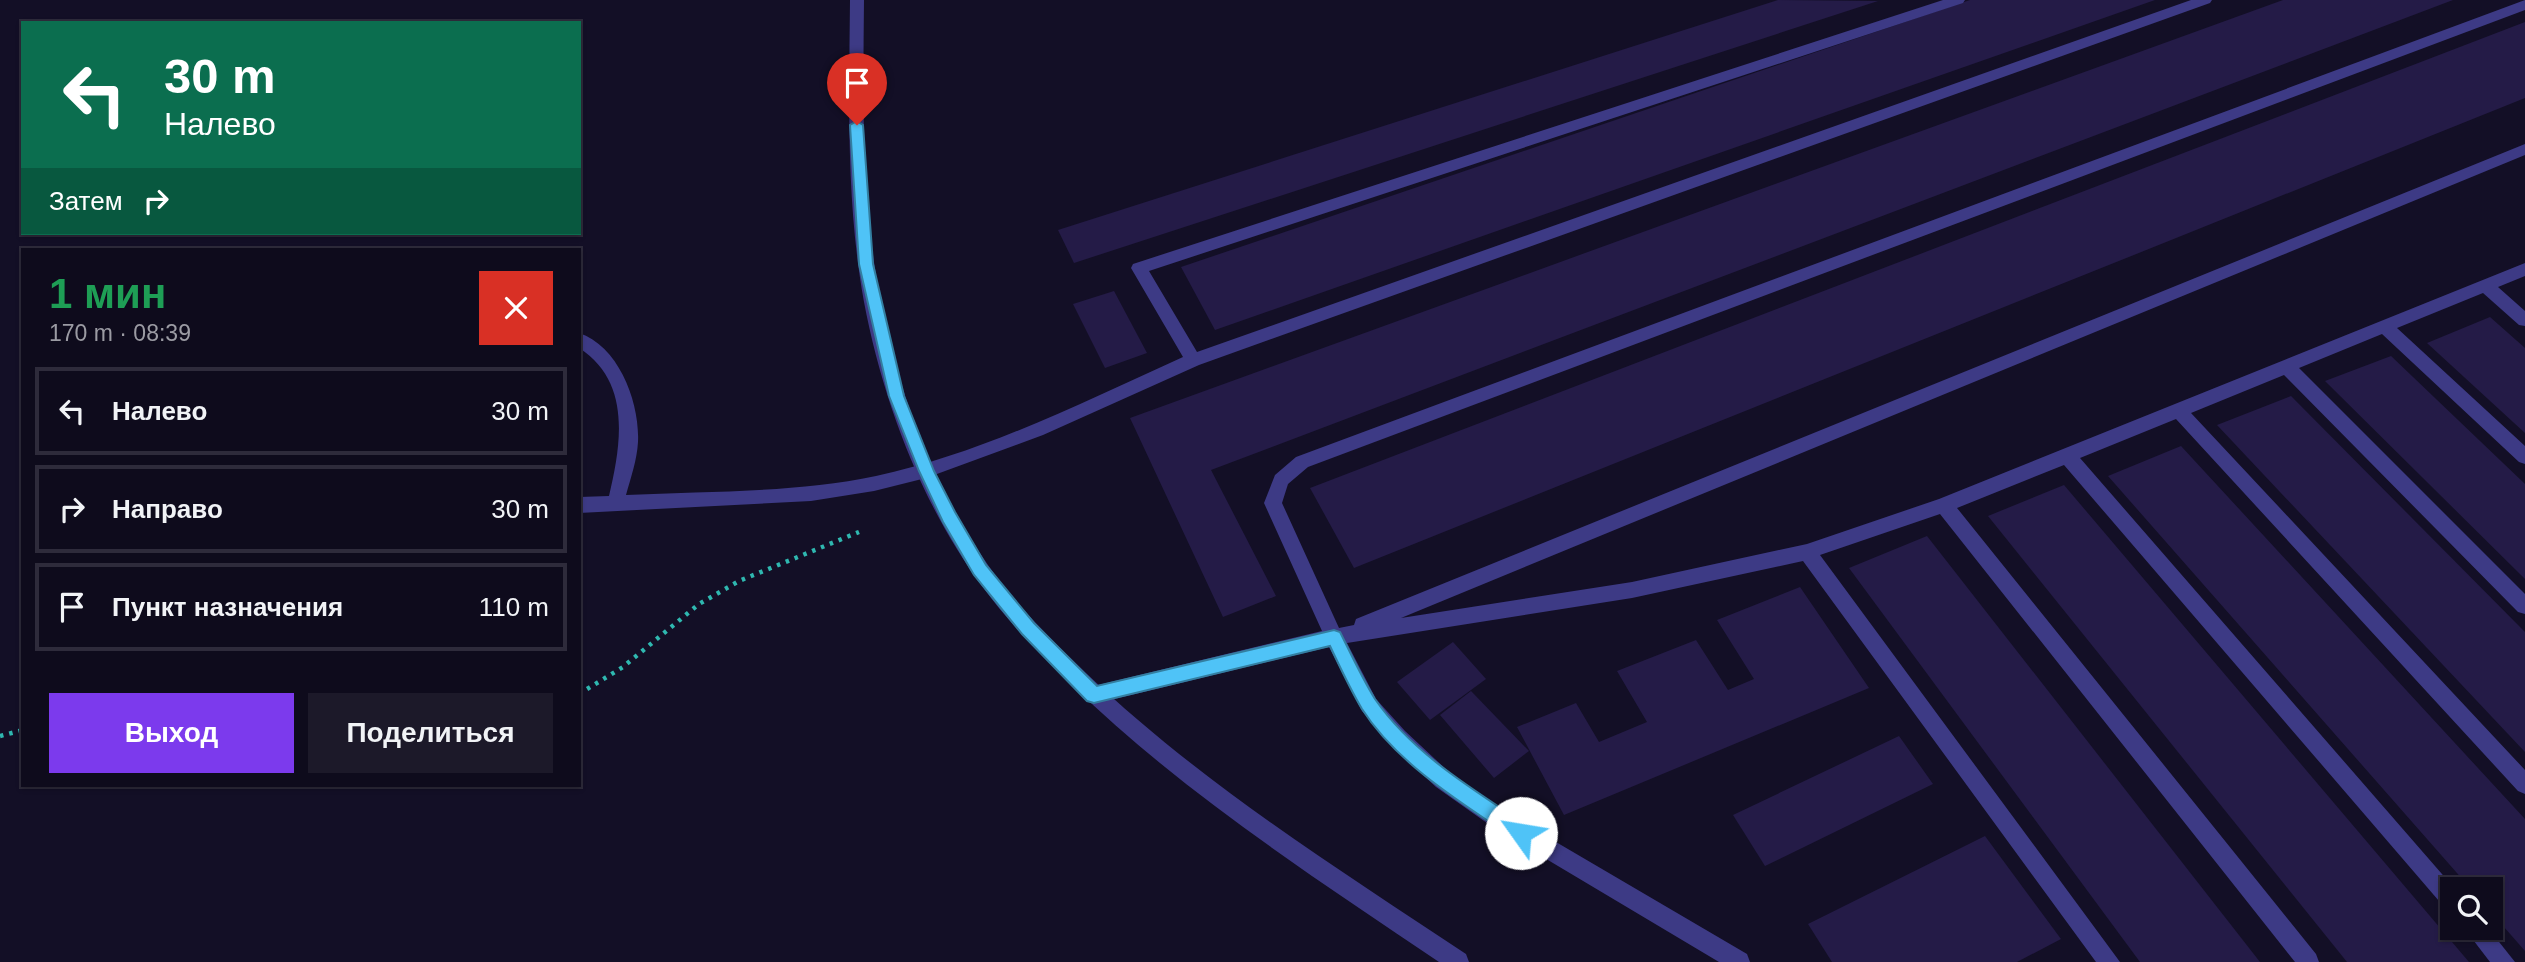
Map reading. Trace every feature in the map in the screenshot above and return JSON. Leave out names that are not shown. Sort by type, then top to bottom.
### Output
[{"type":"street","points":[[857,0],[856,116],[866,264],[896,396],[926,471],[980,570],[1028,628],[1094,695],[1174,762],[1269,832],[1458,962]]},
{"type":"street","points":[[1193,360],[1139,268],[1958,0]]},
{"type":"street","points":[[581,505],[811,493],[874,484],[926,471],[1037,430],[1193,360],[2205,0]]},
{"type":"street","points":[[1738,962],[1583,867],[1501,821],[1444,780],[1398,738],[1369,705],[1334,637],[1273,503],[1282,480],[1302,463],[2525,5]]},
{"type":"street","points":[[1334,637],[2525,149]]},
{"type":"street","points":[[1094,695],[1334,637],[1632,590],[1807,552],[1944,505],[2180,412],[2525,269]]},
{"type":"street","points":[[2485,285],[2525,320]]},
{"type":"street","points":[[2385,327],[2525,457]]},
{"type":"street","points":[[581,341],[601,358],[617,382],[627,413],[629,442],[616,502]]},
{"type":"street","points":[[2287,368],[2525,606]]},
{"type":"street","points":[[2180,412],[2525,784]]},
{"type":"street","points":[[2067,456],[2440,887]]},
{"type":"street","points":[[1944,505],[2308,962]]},
{"type":"street","points":[[1807,552],[2109,962]]},
{"type":"street","points":[[2485,940],[2504,962]]},
{"type":"path","points":[[581,693],[623,667],[699,604],[739,581],[859,532]]},
{"type":"path","points":[[0,736],[21,731]]},
{"type":"building","points":[[1778,0],[1878,1],[1074,263],[1058,230]]},
{"type":"building","points":[[1970,0],[2155,0],[1215,330],[1181,267]]},
{"type":"building","points":[[2283,0],[2453,0],[1211,470],[1276,596],[1223,617],[1130,418]]},
{"type":"building","points":[[2525,22],[2525,98],[1354,568],[1310,488]]},
{"type":"building","points":[[1114,291],[1147,353],[1105,368],[1073,304]]},
{"type":"building","points":[[2490,317],[2525,348],[2525,433],[2427,343]]},
{"type":"building","points":[[2391,356],[2525,484],[2525,579],[2325,381]]},
{"type":"building","points":[[2291,396],[2525,632],[2525,752],[2217,425]]},
{"type":"building","points":[[2181,446],[2525,819],[2525,951],[2503,926],[2503,877],[2460,877],[2108,476]]},
{"type":"building","points":[[2064,485],[2440,928],[2440,940],[2450,940],[2469,962],[2347,962],[1988,516]]},
{"type":"building","points":[[1927,536],[2260,962],[2140,962],[1849,568]]},
{"type":"building","points":[[1800,587],[1869,688],[1564,815],[1517,727],[1576,703],[1599,742],[1647,722],[1617,671],[1696,640],[1728,690],[1754,679],[1717,620]]},
{"type":"building","points":[[1453,642],[1486,679],[1430,720],[1397,682]]},
{"type":"building","points":[[1471,691],[1529,751],[1494,778],[1440,715]]},
{"type":"building","points":[[1899,736],[1933,784],[1765,866],[1733,815]]},
{"type":"building","points":[[1985,836],[2061,939],[2017,962],[1832,962],[1808,924]]},
{"type":"route","points":[[857,125],[859,191],[866,264],[896,396],[926,471],[949,517],[980,570],[1028,628],[1094,695],[1334,637],[1369,705],[1398,738],[1444,780],[1521,833]]}]
